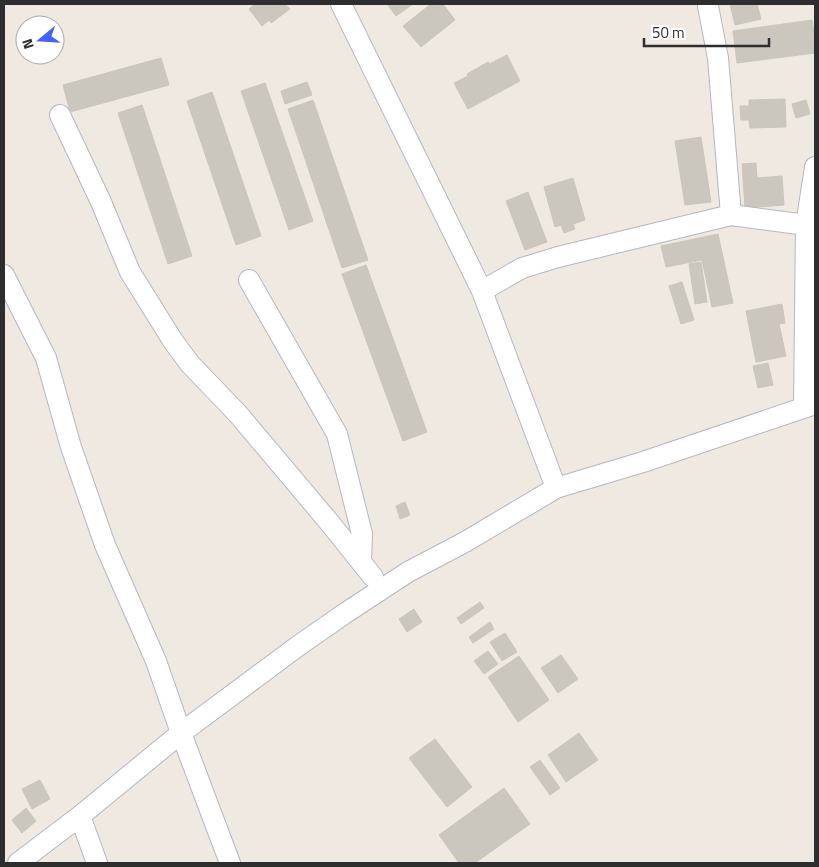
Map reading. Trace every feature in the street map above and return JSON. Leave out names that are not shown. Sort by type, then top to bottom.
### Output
[{"type":"street","points":[[341,4],[482,291],[556,488]]},
{"type":"street","points":[[708,4],[718,58],[731,215]]},
{"type":"street","points":[[60,115],[101,202],[130,272],[173,341],[190,364],[238,414],[367,570],[408,572]]},
{"type":"street","points":[[18,863],[80,816],[181,733],[290,652],[408,572],[465,542],[556,488],[643,462],[810,406],[811,225],[815,167]]},
{"type":"street","points":[[482,291],[522,268],[558,257],[731,215],[811,225]]},
{"type":"street","points":[[4,275],[46,358],[71,447],[105,545],[156,661],[230,863]]},
{"type":"street","points":[[249,280],[337,434],[362,534],[367,570],[344,614]]},
{"type":"street","points":[[80,816],[97,863]]},
{"type":"building","points":[[255,4],[285,4],[290,9],[271,23],[269,20],[262,26],[249,9]]},
{"type":"building","points":[[387,4],[413,4],[396,16]]},
{"type":"building","points":[[431,4],[443,4],[455,20],[421,47],[403,26]]},
{"type":"building","points":[[730,4],[757,4],[761,19],[735,25]]},
{"type":"building","points":[[812,20],[815,53],[737,63],[733,31]]},
{"type":"building","points":[[507,55],[520,81],[468,109],[454,83],[488,62],[489,64]]},
{"type":"building","points":[[161,58],[169,85],[70,112],[63,85]]},
{"type":"building","points":[[307,82],[312,95],[285,104],[281,91]]},
{"type":"building","points":[[265,83],[313,221],[289,230],[241,91]]},
{"type":"building","points":[[212,92],[261,236],[236,245],[187,101]]},
{"type":"building","points":[[785,99],[786,127],[750,128],[749,120],[741,120],[740,106],[749,106],[749,100]]},
{"type":"building","points":[[313,100],[368,260],[342,268],[288,109]]},
{"type":"building","points":[[806,100],[810,114],[796,118],[792,104]]},
{"type":"building","points":[[142,105],[192,256],[168,264],[118,113]]},
{"type":"building","points":[[701,137],[711,202],[685,205],[675,141]]},
{"type":"building","points":[[756,163],[757,178],[782,176],[784,205],[745,208],[742,164]]},
{"type":"building","points":[[573,178],[585,220],[573,224],[575,229],[564,233],[561,225],[555,227],[544,187]]},
{"type":"building","points":[[528,192],[547,242],[525,250],[506,201]]},
{"type":"building","points":[[718,234],[733,303],[712,307],[702,260],[666,267],[661,246]]},
{"type":"building","points":[[701,262],[707,302],[695,304],[689,264]]},
{"type":"building","points":[[366,265],[427,432],[403,441],[342,274]]},
{"type":"building","points":[[682,282],[694,320],[681,324],[669,286]]},
{"type":"building","points":[[782,304],[785,323],[779,324],[786,356],[756,362],[746,311]]},
{"type":"building","points":[[768,363],[773,385],[758,388],[753,366]]},
{"type":"building","points":[[405,502],[410,515],[400,519],[396,506]]},
{"type":"building","points":[[480,602],[484,608],[461,624],[457,618]]},
{"type":"building","points":[[414,609],[422,622],[407,632],[399,619]]},
{"type":"building","points":[[490,622],[494,629],[473,643],[469,637]]},
{"type":"building","points":[[505,633],[517,652],[502,661],[490,642]]},
{"type":"building","points":[[488,651],[498,664],[484,674],[474,661]]},
{"type":"building","points":[[561,655],[578,679],[558,693],[541,668]]},
{"type":"building","points":[[519,656],[549,700],[518,722],[488,677]]},
{"type":"building","points":[[579,733],[598,760],[566,782],[548,755]]},
{"type":"building","points":[[435,739],[472,787],[447,807],[409,758]]},
{"type":"building","points":[[540,760],[560,788],[550,795],[530,767]]},
{"type":"building","points":[[40,780],[50,799],[32,809],[22,789]]},
{"type":"building","points":[[504,788],[530,824],[475,863],[459,863],[439,835]]},
{"type":"building","points":[[26,808],[36,821],[22,833],[12,820]]}]
